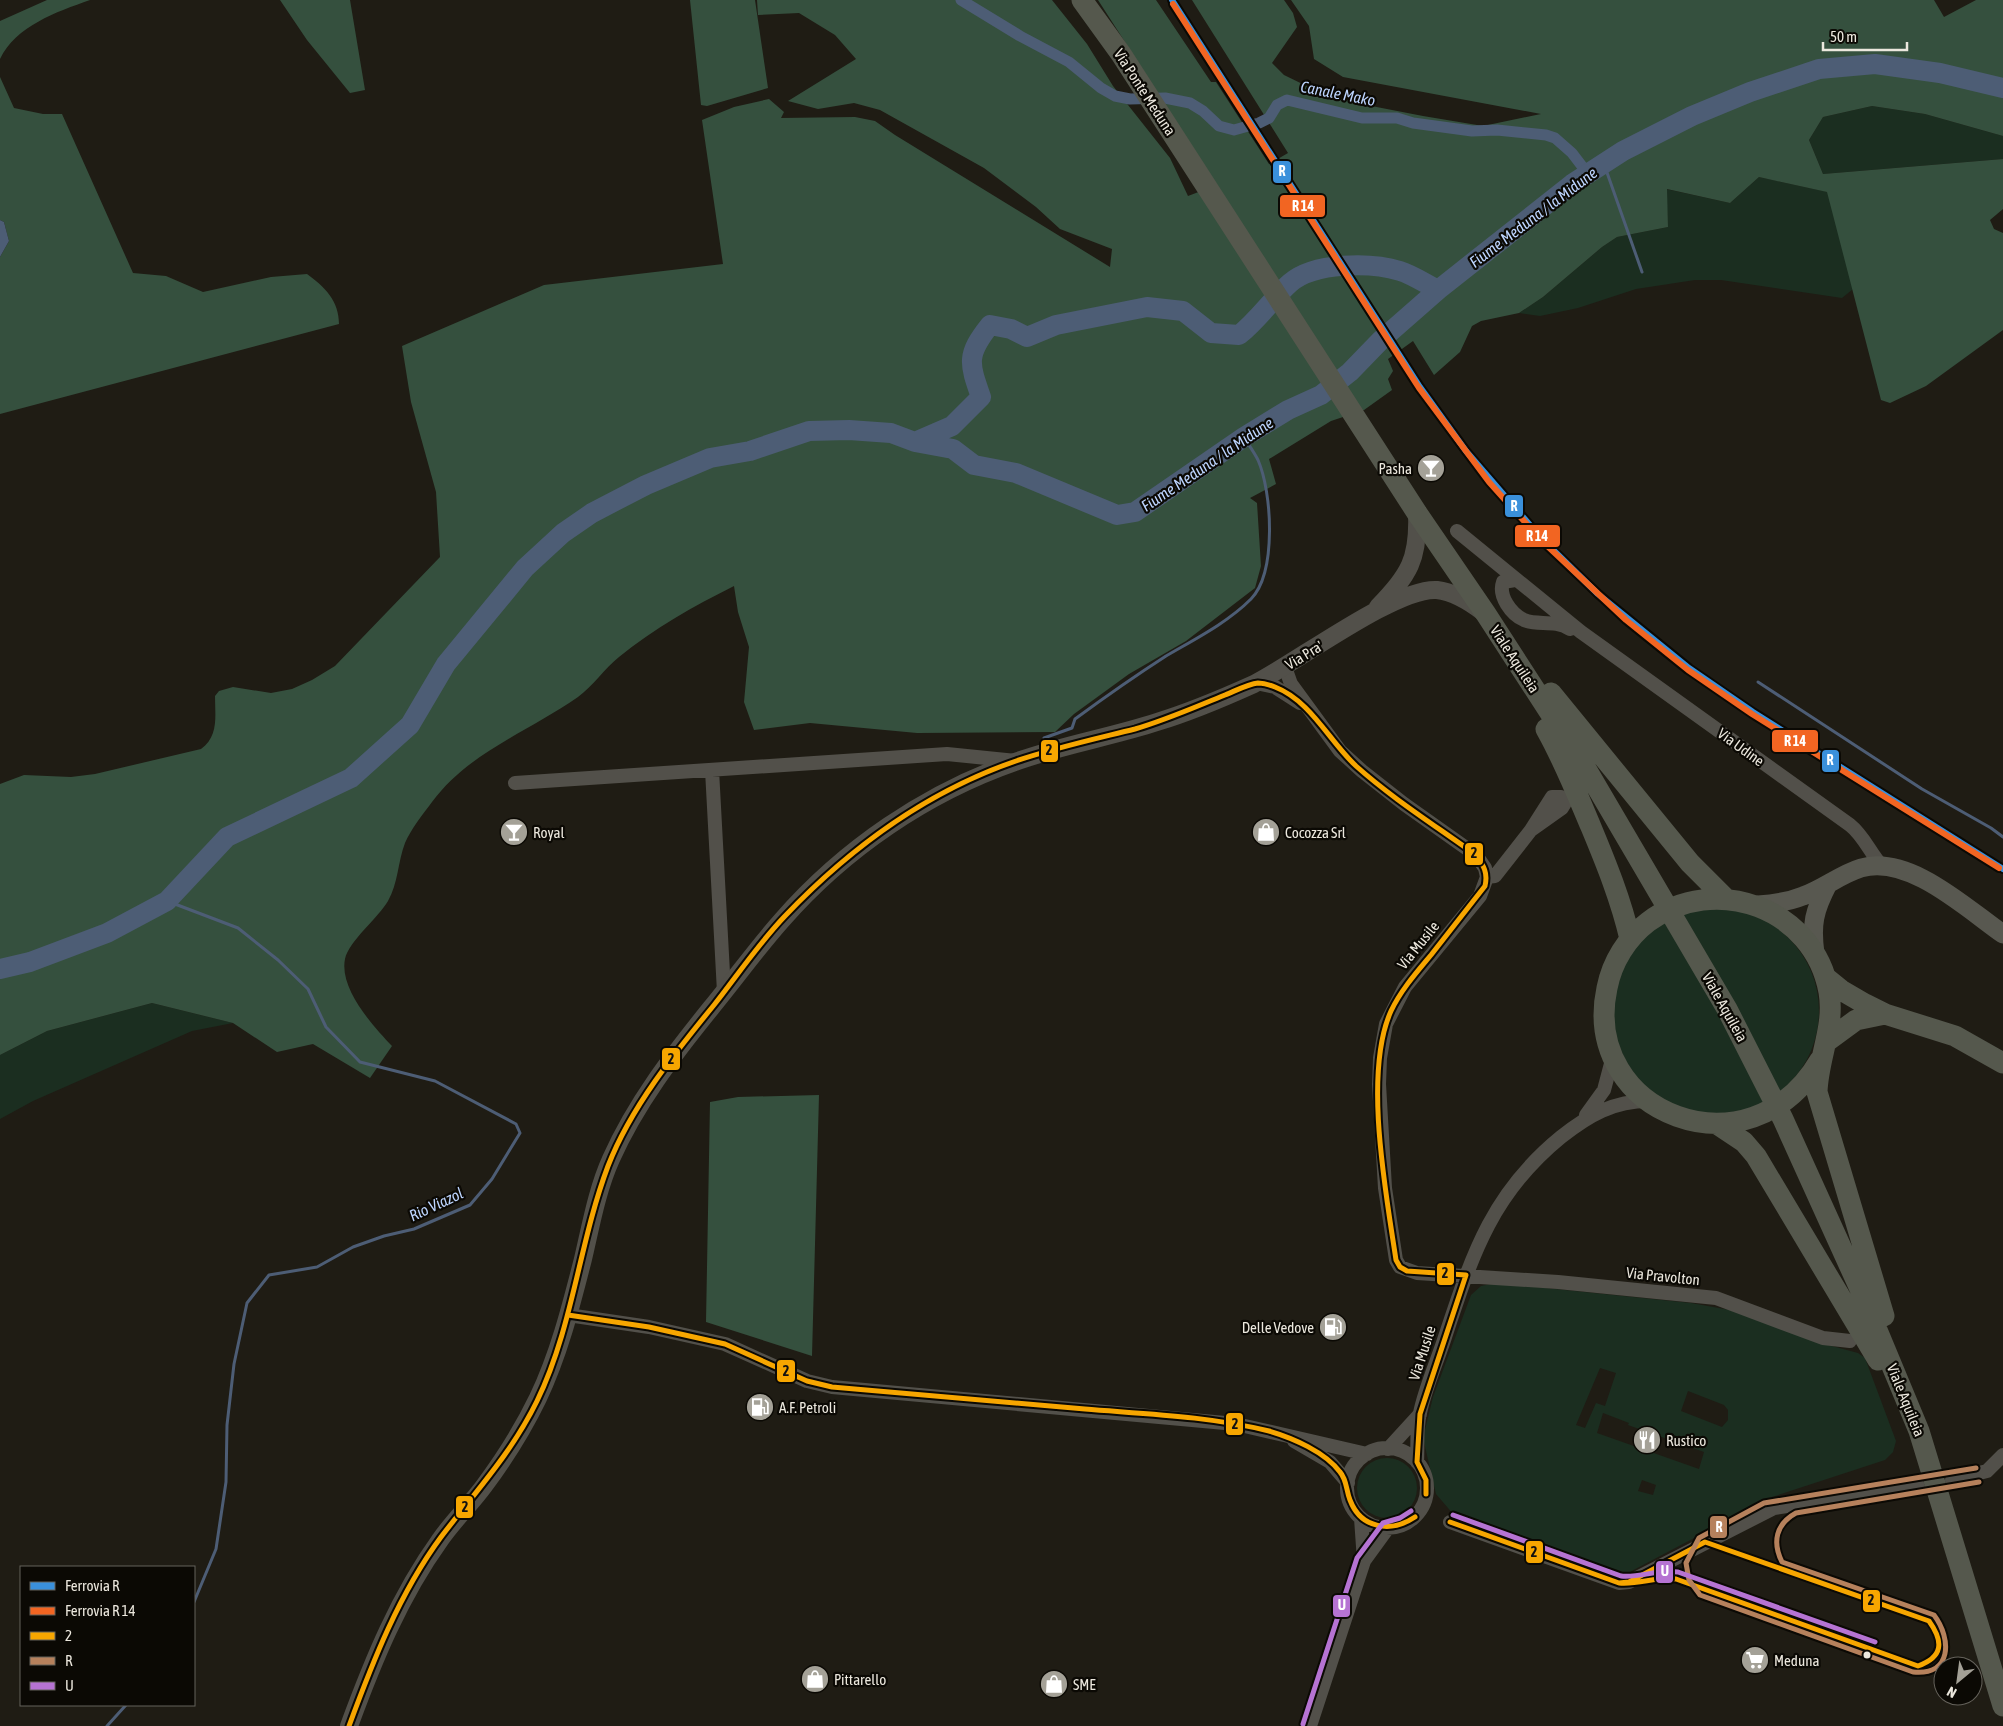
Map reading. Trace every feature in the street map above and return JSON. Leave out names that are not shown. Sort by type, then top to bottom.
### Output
[{"type":"main road","name":"Via Ponte Meduna","points":[[1082,0],[1121,54],[1353,413]]},
{"type":"main road","name":"Viale Aquileia","points":[[1353,413],[1585,767],[1727,1010],[1783,1119],[1860,1289],[1919,1431],[2003,1706]]},
{"type":"main road","points":[[1486,614],[1690,863],[1725,898]]},
{"type":"main road","points":[[1486,614],[1572,781],[1606,863],[1625,916],[1630,939]]},
{"type":"main road","points":[[1758,906],[1783,903],[1803,896],[1862,868],[1882,866],[1922,877],[2003,934]]},
{"type":"main road","points":[[1828,884],[1815,912],[1812,928],[1815,954],[1825,977],[1831,1009],[1817,1092],[1819,1104],[1919,1431]]},
{"type":"main road","points":[[1815,954],[1790,925],[1758,906],[1725,898],[1689,901],[1672,907],[1642,926],[1630,939],[1614,965],[1605,995],[1605,1026],[1613,1055],[1628,1081],[1650,1101],[1674,1116],[1695,1122],[1717,1124],[1753,1118],[1785,1102],[1810,1076],[1823,1051],[1856,1020],[1884,1014]]},
{"type":"main road","points":[[1825,977],[1841,990],[1884,1014],[1954,1036],[2003,1064]]},
{"type":"main road","points":[[1717,1124],[1737,1137],[1756,1156],[1919,1431]]},
{"type":"street","name":"Via Pra'","points":[[1372,613],[1406,574],[1412,564],[1418,532],[1417,513]]},
{"type":"street","name":"Via Udine","points":[[1457,531],[1515,580],[1613,655],[1850,825],[1858,832],[1872,856],[1882,866]]},
{"type":"street","name":"Via Udine","points":[[1515,580],[1503,582],[1501,588],[1506,603],[1522,619],[1554,623],[1566,627],[1613,655]]},
{"type":"street","name":"Via Pra'","points":[[349,1726],[373,1662],[407,1592],[440,1539],[483,1487],[512,1446],[536,1403],[553,1366],[568,1315],[596,1200],[610,1161],[647,1093],[669,1061],[784,918],[855,850],[913,810],[941,794],[1016,761],[1159,722],[1256,683],[1372,613],[1417,592],[1432,590],[1456,595],[1486,614]]},
{"type":"street","points":[[1285,667],[1291,684],[1340,751],[1362,771],[1476,855],[1485,868],[1487,876],[1495,876],[1531,830]]},
{"type":"street","points":[[1256,683],[1275,687],[1289,694],[1313,716]]},
{"type":"street","points":[[515,784],[947,754],[1016,761]]},
{"type":"street","points":[[712,770],[724,992]]},
{"type":"street","points":[[1854,871],[1862,859],[1864,842]]},
{"type":"street","name":"Via Musile","points":[[1466,1275],[1406,1271],[1400,1267],[1396,1260],[1383,1168],[1380,1128],[1380,1058],[1386,1024],[1395,1002],[1404,987],[1480,896],[1487,876]]},
{"type":"street","name":"Via Musile","points":[[1580,1122],[1604,1090],[1613,1055]]},
{"type":"street","name":"Via Musile","points":[[1417,1462],[1420,1414],[1466,1275],[1481,1238],[1500,1202],[1529,1166],[1580,1122],[1602,1109],[1618,1104],[1650,1101]]},
{"type":"street","name":"Via Pravolton","points":[[1466,1275],[1716,1298],[1823,1338],[1850,1341]]},
{"type":"street","points":[[568,1315],[649,1327],[725,1344],[807,1381],[832,1387],[1211,1421],[1249,1426],[1287,1437],[1367,1454],[1388,1449],[1404,1452],[1417,1462],[1426,1480],[1424,1503],[1411,1520],[1388,1528],[1371,1524],[1361,1518],[1349,1500],[1348,1483],[1354,1466],[1367,1454]]},
{"type":"street","name":"Via Musile","points":[[1388,1449],[1420,1414]]},
{"type":"street","points":[[1287,1437],[1330,1462],[1348,1483]]},
{"type":"street","points":[[1952,1480],[1986,1471],[2003,1454]]},
{"type":"street","points":[[1450,1522],[1620,1583],[1629,1582],[1767,1510],[1918,1486]]},
{"type":"street","points":[[1361,1518],[1364,1561]]},
{"type":"street","points":[[1310,1726],[1364,1561],[1388,1528]]},
{"type":"green space","points":[[47,0],[90,0],[51,15],[27,29],[7,47],[0,59],[0,21]]},
{"type":"green space","points":[[280,0],[350,0],[365,90],[350,93],[307,40]]},
{"type":"green space","points":[[690,0],[755,0],[768,88],[707,106],[701,105]]},
{"type":"green space","points":[[757,0],[1052,0],[1087,44],[1113,86],[1170,158],[1188,196],[1217,185],[1098,0],[1156,0],[1211,82],[1216,82],[1269,164],[1288,153],[1192,0],[1284,0],[1293,13],[1297,27],[1272,63],[1284,75],[1321,93],[1356,103],[1483,126],[1541,114],[1343,77],[1314,59],[1309,26],[1291,0],[1934,0],[1944,17],[1976,0],[2003,0],[2003,136],[1925,114],[1872,106],[1823,117],[1809,140],[1823,174],[2003,159],[2003,209],[1990,220],[1994,229],[2003,233],[2003,330],[1926,386],[1890,403],[1881,400],[1827,192],[1759,177],[1730,203],[1667,189],[1668,227],[1617,237],[1602,247],[1543,297],[1519,313],[1481,321],[1472,326],[1460,352],[1434,375],[1413,341],[1388,359],[1393,371],[1388,379],[1392,390],[1364,410],[1331,421],[1269,459],[1276,484],[1250,498],[1257,503],[1261,566],[1255,588],[1186,641],[1129,674],[1074,714],[1055,732],[917,733],[810,723],[754,730],[744,702],[749,647],[738,612],[734,586],[689,610],[632,647],[578,697],[500,744],[463,769],[432,802],[410,832],[405,843],[394,887],[388,901],[352,945],[345,959],[347,982],[352,994],[367,1018],[392,1046],[370,1078],[313,1044],[277,1052],[233,1023],[152,1003],[47,1031],[0,1055],[0,784],[24,775],[71,777],[95,774],[201,749],[207,744],[213,732],[215,725],[215,696],[219,691],[233,687],[271,693],[292,689],[335,666],[440,557],[436,492],[411,402],[402,346],[544,285],[723,264],[702,120],[734,107],[769,99],[784,112],[781,118],[855,117],[875,121],[1110,267],[1112,249],[1060,229],[1036,207],[984,168],[880,110],[854,103],[818,109],[788,101],[856,59],[835,35],[799,13],[758,15]]},
{"type":"green space","points":[[0,77],[14,108],[43,114],[62,114],[133,273],[166,276],[203,292],[271,277],[307,274],[330,295],[337,308],[339,324],[0,414],[0,257],[9,241],[4,222],[0,220]]},
{"type":"green space","points":[[1872,106],[1925,114],[2003,136],[2003,159],[1823,174],[1809,140],[1823,117]]},
{"type":"green space","points":[[1759,177],[1828,192],[1853,289],[1842,298],[1721,280],[1695,280],[1636,289],[1578,308],[1540,316],[1519,313],[1543,297],[1602,247],[1617,237],[1668,227],[1666,189],[1730,203]]},
{"type":"green space","points":[[1716,908],[1736,910],[1755,916],[1764,920],[1789,938],[1807,963],[1811,972],[1817,991],[1819,1011],[1817,1031],[1811,1050],[1807,1059],[1789,1084],[1764,1102],[1755,1106],[1736,1112],[1716,1114],[1696,1112],[1677,1106],[1668,1102],[1643,1084],[1625,1059],[1621,1050],[1615,1031],[1613,1011],[1615,991],[1621,972],[1625,963],[1643,938],[1668,920],[1677,916],[1696,910]]},
{"type":"green space","points":[[152,1003],[233,1023],[192,1031],[33,1101],[0,1119],[0,1055],[47,1031]]},
{"type":"green space","points":[[819,1095],[812,1356],[706,1322],[710,1102],[738,1097]]},
{"type":"green space","points":[[1496,1283],[1691,1303],[1741,1312],[1817,1342],[1858,1353],[1865,1358],[1896,1441],[1893,1452],[1885,1460],[1772,1497],[1624,1575],[1454,1515],[1436,1494],[1423,1438],[1433,1397],[1471,1295],[1481,1286]],"holes":[[[1600,1368],[1616,1373],[1605,1406],[1596,1403],[1585,1428],[1576,1425]],[[1688,1391],[1724,1405],[1728,1410],[1728,1420],[1722,1427],[1681,1411]],[[1603,1413],[1629,1423],[1628,1425],[1704,1452],[1699,1469],[1597,1433]],[[1642,1480],[1656,1485],[1653,1495],[1638,1491]]]},
{"type":"green space","points":[[1381,1458],[1393,1458],[1404,1463],[1412,1471],[1417,1482],[1415,1500],[1404,1513],[1393,1518],[1381,1518],[1370,1513],[1362,1505],[1357,1494],[1357,1482],[1362,1471],[1370,1463]]},
{"type":"water","points":[[0,220],[4,222],[9,241],[0,257]]},
{"type":"waterway","name":"Canale Mako","points":[[961,0],[1020,36],[1069,62],[1101,88],[1115,96],[1130,99],[1165,98],[1190,103],[1203,111],[1219,126],[1234,130],[1259,123],[1269,118],[1277,105],[1287,100],[1362,118],[1397,118],[1413,123],[1472,131],[1497,130],[1546,135],[1555,138],[1572,153],[1588,174]]},
{"type":"waterway","name":"Fiume Meduna / la Midune","points":[[915,442],[953,449],[974,465],[1016,473],[1117,515],[1135,512],[1244,437],[1288,410],[1321,395],[1350,372],[1381,340],[1438,290],[1572,184],[1623,151],[1692,116],[1750,92],[1819,69],[1875,64],[1940,73],[2003,88]]},
{"type":"waterway","points":[[1604,164],[1642,272]]},
{"type":"waterway","name":"Fiume Meduna / la Midune","points":[[0,969],[30,962],[107,933],[167,901],[227,837],[351,778],[410,725],[446,664],[525,568],[563,533],[592,513],[646,485],[710,458],[750,451],[809,431],[849,430],[891,433],[915,442],[952,426],[981,397],[974,376],[972,360],[977,344],[990,325],[1011,329],[1027,337],[1056,325],[1147,307],[1183,311],[1211,333],[1239,335],[1290,283],[1300,276],[1313,271],[1343,266],[1374,266],[1400,271],[1438,290]]},
{"type":"waterway","points":[[1044,738],[1072,728],[1075,719],[1166,656],[1199,637],[1242,608],[1259,587],[1265,570],[1268,552],[1269,511],[1263,474],[1258,460],[1244,437]]},
{"type":"waterway","points":[[1758,682],[1922,789],[1991,828],[2003,837]]},
{"type":"waterway","name":"Rio Viazol","points":[[167,901],[238,928],[278,960],[308,989],[326,1027],[360,1062],[435,1081],[516,1124],[520,1133],[492,1179],[470,1205],[414,1229],[384,1236],[353,1247],[317,1267],[269,1275],[247,1303],[234,1364],[227,1425],[226,1482],[216,1549],[195,1600]]},
{"type":"waterway","name":"Rio Viazol","points":[[107,1726],[125,1706]]},
{"type":"rail line","name":"R","points":[[1172,0],[1420,387],[1466,451],[1542,539],[1598,594],[1689,668],[1753,712],[2003,869]]},
{"type":"transit line","points":[[1173,4],[1419,388],[1489,482],[1541,540],[1626,620],[1688,670],[1752,714],[1999,868]]},
{"type":"transit line","name":"2","points":[[349,1726],[388,1628],[412,1581],[441,1537],[516,1438],[537,1401],[549,1373],[568,1314],[598,1195],[608,1166],[629,1123],[669,1062],[775,926],[836,867],[863,845],[920,806],[951,789],[1016,761],[1135,729],[1258,683],[1269,685],[1288,693],[1299,702],[1319,722],[1356,766],[1400,801],[1476,855],[1486,873],[1485,886],[1409,982],[1395,1003],[1383,1037],[1379,1067],[1379,1134],[1396,1260],[1400,1267],[1407,1271],[1466,1275],[1420,1414],[1417,1462],[1426,1480],[1426,1494]]},
{"type":"transit line","name":"2","points":[[568,1315],[649,1327],[725,1344],[807,1381],[832,1387],[1177,1416],[1269,1431],[1308,1447],[1334,1465],[1344,1478],[1355,1510],[1369,1522],[1387,1526],[1406,1522],[1415,1517]]},
{"type":"transit line","name":"R","points":[[1976,1468],[1764,1503],[1699,1538],[1686,1563],[1689,1580],[1700,1595],[1913,1672],[1926,1672],[1942,1662],[1945,1654],[1944,1635],[1934,1615],[1782,1562],[1777,1547],[1778,1534],[1784,1522],[1796,1513],[1979,1482]]},
{"type":"transit line","name":"U","points":[[1303,1724],[1357,1558],[1383,1523],[1400,1518],[1411,1511]]},
{"type":"transit line","name":"U","points":[[1453,1515],[1621,1576],[1678,1572],[1875,1642]]},
{"type":"transit line","name":"2","points":[[1450,1522],[1619,1583]]},
{"type":"transit line","name":"2","points":[[1705,1542],[1929,1621],[1939,1642],[1936,1653],[1932,1658],[1918,1666],[1676,1579],[1619,1583],[1629,1582],[1705,1542]]},
{"type":"place","name":"Pasha","points":[[1431,468]]},
{"type":"place","name":"Royal","points":[[514,832]]},
{"type":"place","name":"Cocozza Srl","points":[[1266,832]]},
{"type":"place","name":"Delle Vedove","points":[[1333,1327]]},
{"type":"place","name":"A.F. Petroli","points":[[760,1407]]},
{"type":"place","name":"Rustico","points":[[1647,1440]]},
{"type":"place","name":"Meduna","points":[[1755,1660]]},
{"type":"place","name":"Pittarello","points":[[815,1679]]},
{"type":"place","name":"SME","points":[[1054,1684]]}]
